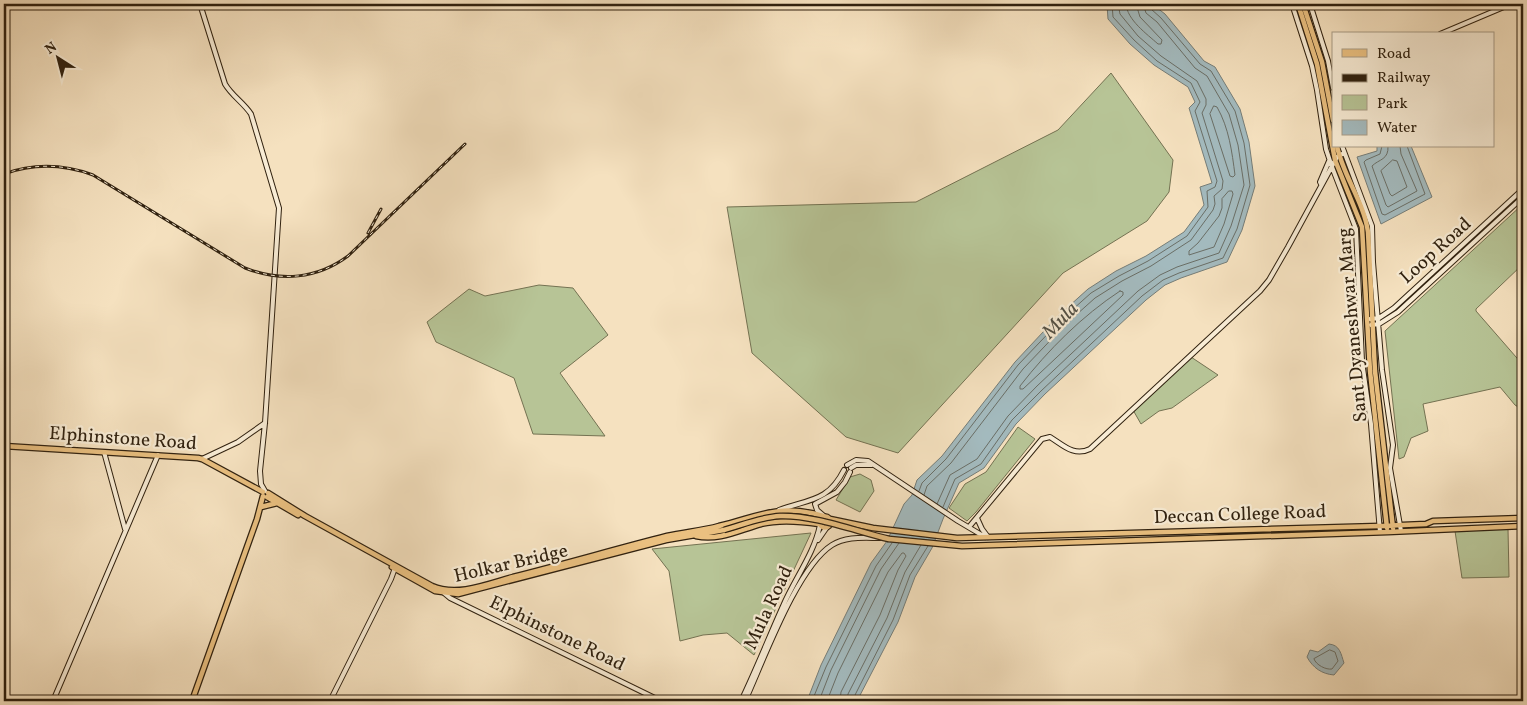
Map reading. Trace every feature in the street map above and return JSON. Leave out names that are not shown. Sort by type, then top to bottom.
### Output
[{"type":"main road","name":"Sant Dyaneshwar Marg","points":[[1298,4],[1326,70],[1332,113]]},
{"type":"main road","name":"Sant Dyaneshwar Marg","points":[[1303,4],[1326,70],[1332,105]]},
{"type":"main road","points":[[1313,73],[1326,70]]},
{"type":"main road","name":"Sant Dyaneshwar Marg","points":[[1390,532],[1387,525],[1370,371],[1370,322],[1367,226],[1340,151],[1332,160],[1362,228],[1370,322],[1375,371],[1388,460],[1393,525],[1390,532]]},
{"type":"main road","name":"Elphinstone Road","points":[[4,446],[202,458],[397,568],[444,591],[464,589],[685,532],[719,527],[777,510]]},
{"type":"main road","points":[[192,701],[261,506],[259,501],[265,494],[277,503],[397,568]]},
{"type":"main road","points":[[261,506],[277,503]]},
{"type":"main road","points":[[691,535],[707,538],[719,537],[779,521],[803,522],[822,527],[827,527],[830,524],[830,519],[823,516],[777,510]]},
{"type":"main road","name":"Holkar Bridge","points":[[444,591],[465,593],[691,535],[724,530],[768,518],[786,516],[812,519],[889,538]]},
{"type":"main road","points":[[819,525],[819,520],[823,516]]},
{"type":"main road","name":"Deccan College Road","points":[[830,519],[873,528],[957,538],[1380,526],[1523,518]]},
{"type":"main road","name":"Deccan College Road","points":[[889,538],[962,546],[1523,526]]},
{"type":"street","points":[[200,4],[225,84],[251,114],[279,208],[260,472],[261,484],[265,494]]},
{"type":"street","points":[[1292,4],[1313,73],[1332,167],[1356,229],[1363,372],[1371,424],[1380,532]]},
{"type":"street","points":[[1310,4],[1326,70],[1332,85]]},
{"type":"street","points":[[1445,32],[1511,4]]},
{"type":"street","points":[[1340,151],[1372,226],[1382,370],[1393,445],[1388,460],[1401,531]]},
{"type":"street","points":[[1322,183],[1320,182],[1332,160]]},
{"type":"street","points":[[969,527],[1042,439],[1050,437],[1067,449],[1074,451],[1083,452],[1090,449],[1260,291],[1269,280],[1332,167]]},
{"type":"street","points":[[1322,183],[1335,176]]},
{"type":"street","name":"Loop Road","points":[[1361,325],[1378,318],[1394,308],[1523,190]]},
{"type":"street","name":"Loop Road","points":[[1361,320],[1379,324],[1398,312],[1523,197]]},
{"type":"street","points":[[202,458],[238,442],[265,423]]},
{"type":"street","points":[[104,452],[126,530]]},
{"type":"street","points":[[53,701],[158,455]]},
{"type":"street","points":[[777,510],[826,494],[833,488],[844,467],[853,461],[861,459],[904,483],[958,521],[980,530],[987,537]]},
{"type":"street","points":[[847,465],[850,465],[850,470]]},
{"type":"street","points":[[823,516],[817,510],[816,504],[837,492],[850,470],[856,465],[874,465]]},
{"type":"street","points":[[844,470],[847,472],[850,470]]},
{"type":"street","points":[[977,518],[980,530]]},
{"type":"street","name":"Mula Road","points":[[742,701],[816,542],[819,525]]},
{"type":"street","points":[[816,542],[827,527]]},
{"type":"street","points":[[783,613],[810,566],[832,545],[854,538],[889,538]]},
{"type":"street","points":[[330,701],[397,568]]},
{"type":"street","name":"Elphinstone Road","points":[[444,591],[450,598],[661,701]]},
{"type":"green space","points":[[1111,73],[1173,160],[1169,192],[1147,221],[1063,273],[898,453],[846,437],[752,353],[727,207],[916,202],[1058,130]]},
{"type":"green space","points":[[1523,204],[1523,264],[1476,311],[1523,365],[1523,410],[1515,405],[1500,387],[1423,404],[1428,431],[1411,438],[1404,457],[1399,459],[1385,331]]},
{"type":"green space","points":[[539,285],[573,288],[608,335],[560,373],[605,436],[533,434],[514,378],[436,342],[427,322],[469,289],[485,296]]},
{"type":"green space","points":[[1191,357],[1218,375],[1172,408],[1159,411],[1141,424],[1133,410]]},
{"type":"green space","points":[[1018,427],[1035,439],[967,521],[949,508],[965,484],[986,472]]},
{"type":"green space","points":[[860,474],[871,480],[874,491],[860,512],[836,500],[850,477]]},
{"type":"green space","points":[[1508,529],[1509,577],[1462,578],[1455,531]]},
{"type":"green space","points":[[811,533],[754,655],[727,633],[703,635],[680,641],[669,571],[652,549]]},
{"type":"water","name":"Mula","points":[[1105,4],[1152,4],[1165,14],[1204,61],[1215,67],[1240,109],[1249,142],[1255,186],[1242,230],[1227,262],[1165,285],[1146,300],[1045,394],[1016,424],[984,468],[959,483],[932,548],[915,577],[898,622],[857,701],[807,701],[821,665],[871,563],[887,541],[904,504],[912,495],[917,480],[942,456],[1015,362],[1058,316],[1088,289],[1184,232],[1204,205],[1200,187],[1212,183],[1189,108],[1195,102],[1188,87],[1154,65],[1130,44],[1108,19],[1107,5]]},
{"type":"water","points":[[1377,148],[1412,148],[1432,197],[1381,224],[1357,157],[1377,151]]},
{"type":"water","points":[[1329,644],[1338,648],[1344,663],[1334,675],[1318,670],[1307,657],[1310,650],[1318,652]]},
{"type":"railway","points":[[4,174],[15,170],[48,166],[82,171],[93,175],[245,268],[272,275],[298,276],[324,270],[348,256],[465,144]]},
{"type":"railway","points":[[368,233],[381,209]]}]
